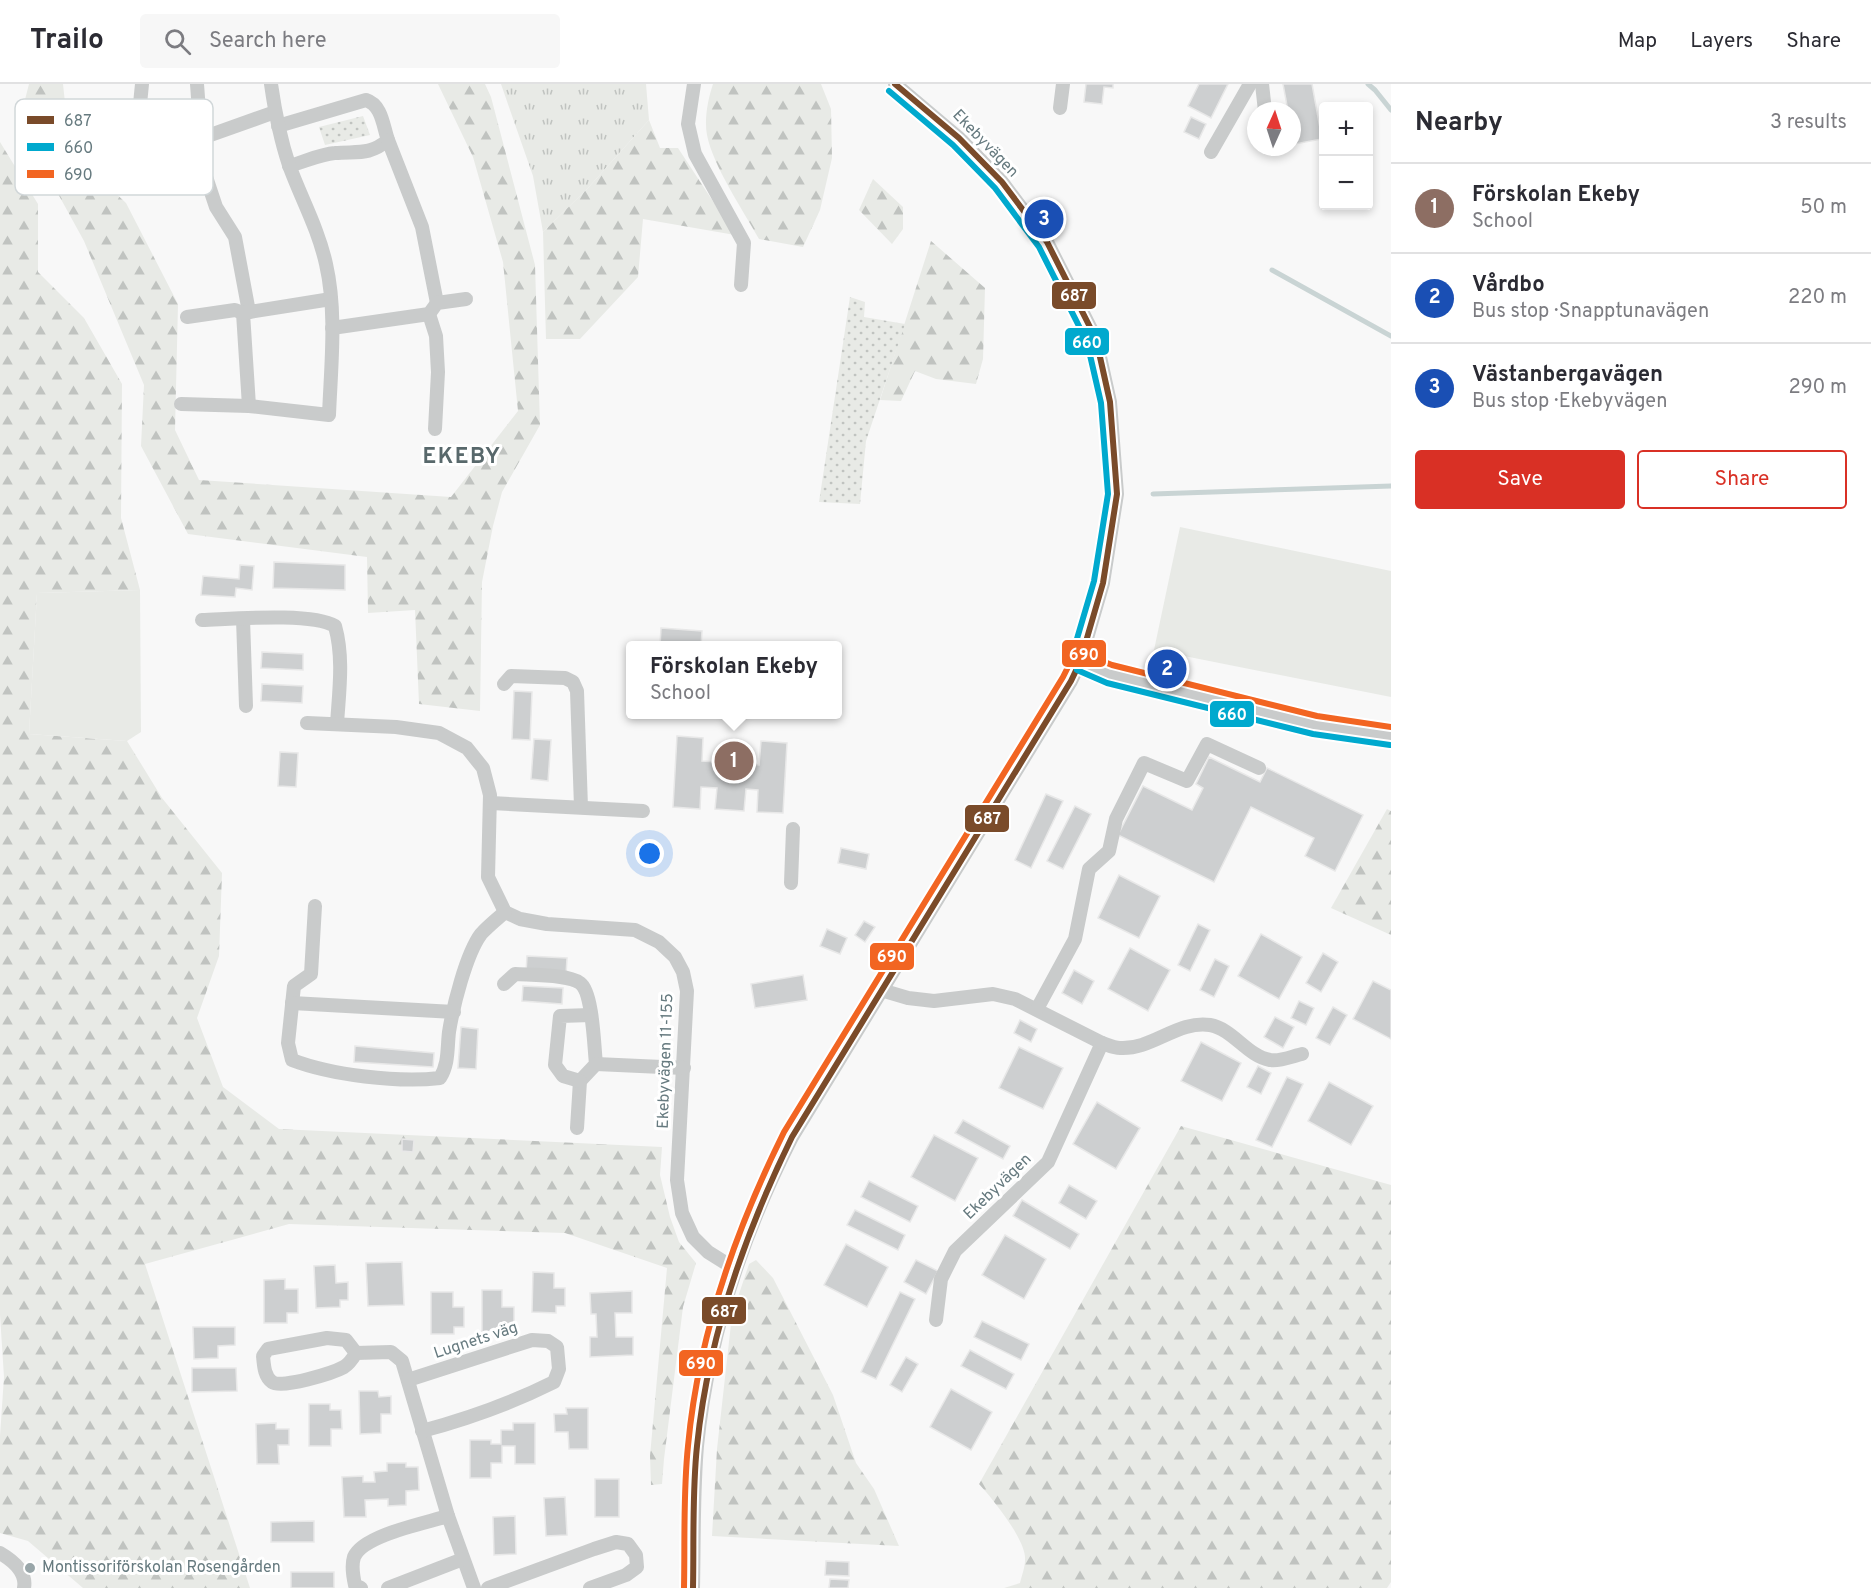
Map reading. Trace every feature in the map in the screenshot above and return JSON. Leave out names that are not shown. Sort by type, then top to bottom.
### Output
[{"type":"street","points":[[141,99],[142,84]]},
{"type":"street","points":[[181,404],[249,406],[329,415],[332,328],[326,265],[316,226],[290,166],[276,119],[271,84]]},
{"type":"street","points":[[694,84],[688,124],[695,154],[744,243],[741,285]]},
{"type":"street","name":"Ekebyvägen","points":[[693,1588],[697,1448],[715,1336],[735,1269],[768,1184],[792,1137],[1071,681],[1080,662],[1103,583],[1117,494],[1110,402],[1096,339],[1047,242],[1002,182],[959,138],[895,84]]},
{"type":"street","points":[[1060,108],[1063,84]]},
{"type":"street","points":[[1211,152],[1250,84]]},
{"type":"street","points":[[1262,84],[1264,102]]},
{"type":"street","points":[[213,136],[276,119],[366,100],[378,108],[422,227],[436,336],[438,372],[435,429]]},
{"type":"street","points":[[290,166],[333,153],[366,152],[378,149],[388,140]]},
{"type":"street","points":[[213,195],[216,207],[235,237],[246,313],[249,406]]},
{"type":"street","points":[[188,317],[235,310],[246,313],[331,299]]},
{"type":"street","points":[[332,328],[433,309],[466,299]]},
{"type":"street","points":[[202,620],[262,617],[326,620],[335,626],[340,672],[337,724]]},
{"type":"street","points":[[243,619],[246,706]]},
{"type":"street","points":[[1080,662],[1108,674],[1315,725],[1391,736]]},
{"type":"street","points":[[504,684],[511,676],[565,678],[573,682],[576,691],[580,807]]},
{"type":"street","points":[[307,723],[396,727],[439,733],[467,748],[483,768],[491,803],[488,877],[505,912],[482,933],[472,949],[450,1030],[446,1067],[440,1077],[425,1080],[346,1074],[292,1060],[288,1043],[294,986],[311,974],[315,906]]},
{"type":"street","points":[[1037,1009],[1075,939],[1089,869],[1109,851],[1116,819],[1144,763],[1187,781],[1207,744],[1259,768]]},
{"type":"street","points":[[491,803],[644,811]]},
{"type":"street","points":[[791,883],[793,829]]},
{"type":"street","name":"Ekebyvägen 11-155","points":[[505,912],[520,919],[547,924],[635,930],[659,942],[675,957],[683,972],[687,991],[677,1180],[682,1214],[693,1237],[708,1252],[735,1269]]},
{"type":"street","points":[[504,984],[515,974],[574,980],[585,988],[591,1015],[596,1064],[580,1082],[577,1128]]},
{"type":"street","points":[[881,990],[908,998],[934,1001],[993,994],[1015,999],[1102,1043],[1120,1048],[1140,1046],[1179,1029],[1197,1024],[1212,1025],[1254,1054],[1271,1061],[1302,1054]]},
{"type":"street","points":[[292,1003],[454,1012]]},
{"type":"street","points":[[580,1082],[563,1076],[555,1065],[560,1016],[591,1015]]},
{"type":"street","name":"Ekebyvägen","points":[[936,1320],[941,1279],[955,1251],[1048,1162],[1102,1043]]},
{"type":"street","points":[[596,1064],[684,1068]]},
{"type":"street","points":[[327,1338],[346,1340],[356,1353],[347,1366],[325,1375],[281,1384],[272,1382],[267,1377],[263,1356],[268,1349],[327,1338]]},
{"type":"street","name":"Lugnets väg","points":[[408,1380],[532,1340],[548,1341],[556,1347],[559,1369],[554,1382],[510,1402],[422,1431]]},
{"type":"street","points":[[356,1353],[391,1352],[402,1361],[448,1516],[474,1588]]},
{"type":"street","points":[[362,1588],[355,1585],[352,1572],[354,1557],[363,1545],[391,1533],[448,1516]]},
{"type":"street","points":[[488,1588],[615,1542],[628,1544],[636,1555],[637,1567],[626,1575],[590,1588]]},
{"type":"street","points":[[0,1553],[15,1562],[25,1582],[24,1588]]},
{"type":"street","points":[[388,1588],[463,1559]]},
{"type":"green space","points":[[29,84],[63,84],[65,99],[25,99]]},
{"type":"green space","points":[[438,84],[485,84],[491,97],[535,265],[540,425],[502,492],[493,526],[482,582],[480,711],[419,704],[415,610],[368,613],[367,557],[188,534],[141,446],[144,385],[84,241],[59,195],[118,195],[126,203],[178,304],[175,430],[199,480],[451,497],[518,411],[503,262],[473,157]]},
{"type":"green space","points":[[501,84],[646,84],[649,120],[588,188],[543,232],[533,176]]},
{"type":"green space","points":[[713,84],[821,84],[831,109],[832,158],[820,210],[803,247],[759,239],[729,188],[715,160],[707,135],[707,109]]},
{"type":"green space","points":[[363,116],[370,135],[325,145],[319,127]]},
{"type":"green space","points":[[649,120],[660,148],[678,148],[735,235],[643,219],[638,277],[580,339],[546,339],[543,232],[588,188]]},
{"type":"green space","points":[[0,142],[15,166],[15,195],[32,195],[38,204],[38,272],[84,318],[122,384],[121,518],[140,590],[37,593],[29,734],[127,741],[162,798],[222,873],[219,956],[197,1018],[223,1087],[279,1129],[662,1147],[660,1175],[670,1217],[679,1242],[696,1263],[683,1307],[662,1484],[651,1485],[650,1456],[667,1268],[565,1233],[289,1224],[145,1264],[250,1588],[83,1588],[28,1541],[0,1533],[0,1436],[4,1377],[0,1315]]},
{"type":"green space","points":[[873,179],[903,207],[903,229],[892,244],[859,210]]},
{"type":"green space","points":[[931,241],[985,288],[983,359],[976,384],[936,379],[915,371],[901,401],[880,400]]},
{"type":"green space","points":[[850,297],[865,302],[864,317],[905,324],[866,441],[860,504],[819,502]]},
{"type":"green space","points":[[1180,527],[1391,571],[1391,697],[1154,650]]},
{"type":"green space","points":[[140,590],[141,732],[127,741],[29,734],[37,593]]},
{"type":"green space","points":[[1387,809],[1391,811],[1391,935],[1331,908]]},
{"type":"green space","points":[[1181,1126],[1391,1185],[1391,1582],[1387,1588],[1004,1588],[1020,1583],[1025,1563],[1024,1552],[1008,1520],[979,1484]]},
{"type":"green space","points":[[756,1260],[773,1278],[833,1395],[856,1463],[874,1489],[899,1546],[712,1536],[717,1449],[732,1315],[749,1264]]},
{"type":"building","points":[[1086,84],[1113,84],[1113,88],[1104,87],[1102,104],[1084,102]]},
{"type":"building","points":[[1199,84],[1228,84],[1211,118],[1188,106]]},
{"type":"building","points":[[1283,84],[1312,84],[1319,122],[1319,140],[1301,143],[1301,102],[1286,102]]},
{"type":"building","points":[[1191,117],[1206,124],[1199,139],[1184,132]]},
{"type":"building","points":[[274,562],[345,565],[345,590],[273,588]]},
{"type":"building","points":[[240,565],[254,566],[252,590],[236,588],[235,597],[201,595],[203,576],[239,579]]},
{"type":"building","points":[[661,628],[702,631],[701,641],[660,641]]},
{"type":"building","points":[[262,652],[303,654],[303,670],[261,668]]},
{"type":"building","points":[[262,684],[303,686],[302,703],[261,701]]},
{"type":"building","points":[[514,691],[532,692],[530,740],[512,739]]},
{"type":"building","points":[[677,736],[703,738],[702,761],[717,762],[717,755],[746,757],[746,764],[759,765],[761,741],[787,743],[783,813],[757,812],[758,790],[746,789],[744,811],[715,809],[717,788],[701,787],[700,809],[673,807]]},
{"type":"building","points":[[534,739],[551,740],[548,781],[531,779]]},
{"type":"building","points":[[280,752],[298,753],[296,787],[278,786]]},
{"type":"building","points":[[1209,757],[1260,782],[1267,768],[1363,815],[1335,871],[1305,856],[1314,838],[1251,807],[1214,882],[1118,835],[1143,786],[1192,810],[1203,788],[1196,784]]},
{"type":"building","points":[[1046,794],[1063,801],[1031,868],[1015,860]]},
{"type":"building","points":[[1075,806],[1091,814],[1063,869],[1047,861]]},
{"type":"building","points":[[841,848],[869,854],[866,869],[838,863]]},
{"type":"building","points":[[1119,875],[1160,896],[1139,938],[1098,918]]},
{"type":"building","points":[[864,921],[875,927],[865,942],[855,935]]},
{"type":"building","points":[[1198,924],[1210,930],[1190,971],[1178,965]]},
{"type":"building","points":[[827,929],[847,938],[840,954],[820,946]]},
{"type":"building","points":[[1261,934],[1302,957],[1279,999],[1238,976]]},
{"type":"building","points":[[1130,948],[1170,970],[1148,1011],[1108,989]]},
{"type":"building","points":[[1323,953],[1338,962],[1321,992],[1306,983]]},
{"type":"building","points":[[527,956],[567,958],[566,975],[526,973]]},
{"type":"building","points":[[1215,959],[1229,966],[1214,997],[1200,990]]},
{"type":"building","points":[[1074,970],[1094,981],[1082,1004],[1062,993]]},
{"type":"building","points":[[803,975],[807,1000],[755,1008],[751,984]]},
{"type":"building","points":[[1373,981],[1391,990],[1391,1039],[1353,1019]]},
{"type":"building","points":[[523,986],[563,988],[562,1004],[522,1001]]},
{"type":"building","points":[[1299,1001],[1314,1008],[1306,1025],[1291,1018]]},
{"type":"building","points":[[1333,1007],[1347,1015],[1330,1045],[1316,1038]]},
{"type":"building","points":[[1275,1017],[1294,1027],[1283,1048],[1264,1037]]},
{"type":"building","points":[[1020,1020],[1037,1029],[1031,1042],[1014,1033]]},
{"type":"building","points":[[461,1027],[478,1029],[476,1069],[458,1068]]},
{"type":"building","points":[[1201,1042],[1241,1063],[1222,1101],[1181,1081]]},
{"type":"building","points":[[355,1046],[434,1053],[433,1067],[354,1062]]},
{"type":"building","points":[[1019,1047],[1063,1068],[1043,1109],[999,1088]]},
{"type":"building","points":[[1258,1066],[1271,1073],[1261,1094],[1247,1087]]},
{"type":"building","points":[[1287,1077],[1303,1084],[1272,1147],[1256,1140]]},
{"type":"building","points":[[1329,1082],[1373,1106],[1351,1145],[1308,1121]]},
{"type":"building","points":[[1097,1102],[1140,1128],[1116,1169],[1073,1144]]},
{"type":"building","points":[[963,1120],[1010,1146],[1003,1159],[955,1133]]},
{"type":"building","points":[[934,1135],[978,1158],[955,1201],[911,1177]]},
{"type":"building","points":[[402,1139],[414,1140],[413,1152],[402,1151]]},
{"type":"building","points":[[869,1181],[918,1206],[910,1222],[861,1197]]},
{"type":"building","points":[[1069,1185],[1097,1201],[1086,1219],[1059,1203]]},
{"type":"building","points":[[1022,1200],[1079,1234],[1070,1249],[1013,1216]]},
{"type":"building","points":[[855,1210],[905,1235],[898,1250],[847,1225]]},
{"type":"building","points":[[1005,1235],[1046,1259],[1024,1299],[982,1275]]},
{"type":"building","points":[[846,1244],[888,1267],[867,1307],[824,1285]]},
{"type":"building","points":[[916,1260],[938,1271],[926,1294],[904,1282]]},
{"type":"building","points":[[402,1262],[404,1305],[368,1306],[366,1263]]},
{"type":"building","points":[[335,1265],[336,1283],[348,1282],[348,1300],[340,1300],[340,1307],[316,1308],[314,1266]]},
{"type":"building","points":[[533,1272],[554,1273],[554,1288],[565,1288],[565,1306],[556,1306],[556,1313],[532,1312]]},
{"type":"building","points":[[285,1279],[285,1289],[298,1289],[298,1313],[287,1313],[287,1323],[264,1323],[264,1280]]},
{"type":"building","points":[[482,1290],[502,1290],[502,1307],[514,1307],[514,1324],[503,1325],[504,1332],[482,1332]]},
{"type":"building","points":[[632,1291],[632,1313],[615,1313],[616,1337],[633,1337],[633,1355],[590,1357],[590,1337],[597,1337],[596,1314],[591,1314],[590,1293]]},
{"type":"building","points":[[431,1292],[453,1292],[453,1307],[464,1307],[464,1327],[454,1327],[454,1334],[431,1334]]},
{"type":"building","points":[[900,1292],[915,1299],[876,1379],[861,1372]]},
{"type":"building","points":[[982,1321],[1029,1344],[1021,1360],[974,1337]]},
{"type":"building","points":[[193,1327],[235,1327],[235,1345],[218,1346],[218,1358],[194,1359]]},
{"type":"building","points":[[970,1350],[1014,1374],[1006,1389],[961,1366]]},
{"type":"building","points":[[906,1357],[918,1364],[902,1392],[890,1385]]},
{"type":"building","points":[[192,1368],[236,1368],[237,1391],[192,1392]]},
{"type":"building","points":[[951,1389],[992,1412],[971,1450],[930,1427]]},
{"type":"building","points":[[359,1391],[378,1391],[379,1397],[391,1396],[391,1414],[381,1414],[381,1433],[360,1434]]},
{"type":"building","points":[[309,1404],[330,1404],[330,1410],[341,1410],[342,1429],[331,1429],[331,1446],[309,1446]]},
{"type":"building","points":[[566,1408],[588,1408],[588,1449],[569,1449],[568,1432],[555,1432],[554,1414],[567,1414]]},
{"type":"building","points":[[276,1423],[276,1429],[289,1429],[289,1445],[278,1445],[279,1464],[257,1464],[256,1424]]},
{"type":"building","points":[[513,1423],[535,1423],[535,1464],[515,1464],[515,1446],[502,1446],[502,1463],[491,1463],[491,1478],[470,1478],[470,1440],[491,1440],[491,1444],[501,1444],[501,1430],[513,1430]]},
{"type":"building","points":[[387,1463],[406,1463],[406,1467],[418,1467],[419,1490],[406,1491],[406,1505],[388,1506],[388,1499],[365,1500],[366,1517],[344,1517],[342,1477],[363,1476],[363,1482],[375,1482],[374,1472],[387,1471]]},
{"type":"building","points":[[595,1479],[619,1479],[619,1517],[595,1517]]},
{"type":"building","points":[[565,1497],[567,1535],[546,1536],[544,1498]]},
{"type":"building","points":[[515,1516],[516,1554],[494,1555],[493,1517]]},
{"type":"building","points":[[314,1521],[314,1542],[271,1542],[271,1522]]},
{"type":"building","points":[[826,1561],[849,1562],[849,1576],[825,1575]]},
{"type":"building","points":[[291,1572],[334,1572],[334,1588],[291,1588]]},
{"type":"building","points":[[830,1579],[849,1580],[848,1588],[829,1588]]},
{"type":"waterway","points":[[1368,84],[1391,110]]},
{"type":"waterway","points":[[1272,270],[1391,336]]},
{"type":"waterway","points":[[1153,494],[1391,486]]},
{"type":"transit line","name":"687","points":[[693,1588],[694,1481],[702,1405],[719,1326],[758,1211],[792,1137],[1071,681],[1080,662],[1103,583],[1117,494],[1110,402],[1096,339],[1047,242],[1002,182],[959,138],[895,84]]},
{"type":"transit line","name":"660","points":[[889,91],[953,145],[995,188],[1039,247],[1087,342],[1101,403],[1108,494],[1094,581],[1071,659]]},
{"type":"transit line","name":"690","points":[[684,1588],[685,1481],[700,1364],[721,1285],[750,1207],[784,1132],[1063,677],[1073,657],[1082,653],[1112,665],[1317,716],[1391,727]]},
{"type":"transit line","name":"660","points":[[1077,670],[1107,683],[1313,734],[1390,745]]},
{"type":"place","name":"Västanbergavägen","points":[[1044,219]]},
{"type":"place","name":"Vårdbo","points":[[1167,669]]},
{"type":"place","name":"Förskolan Ekeby","points":[[734,761]]},
{"type":"place","name":"Montissoriförskolan Rosengården","points":[[30,1568]]},
{"type":"district","name":"EKEBY","points":[[462,457]]}]
